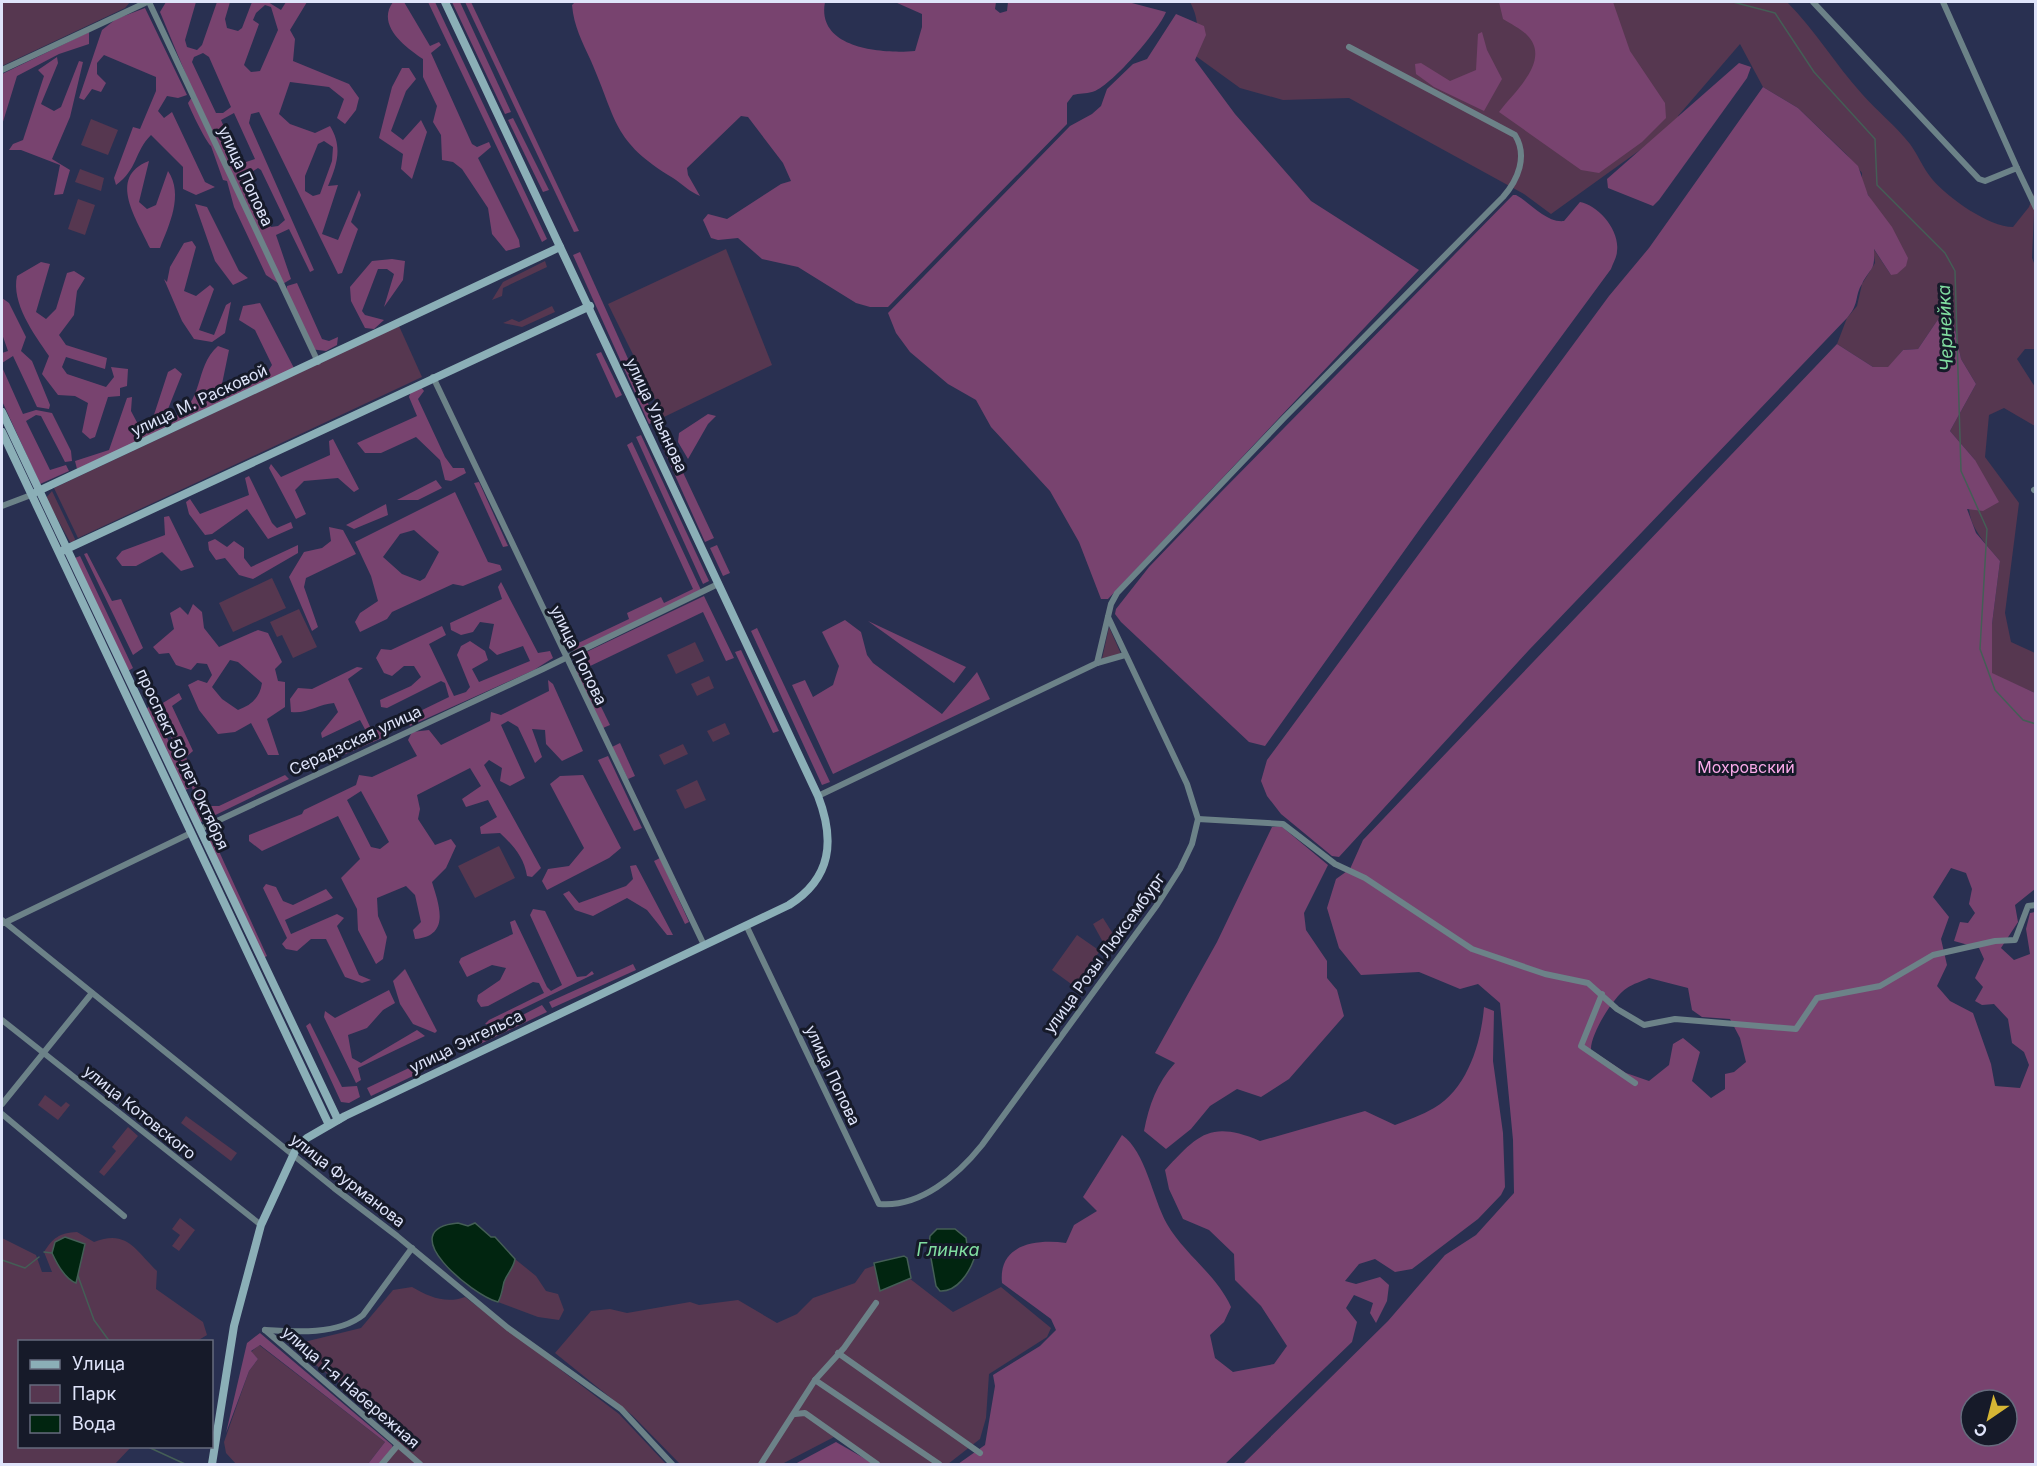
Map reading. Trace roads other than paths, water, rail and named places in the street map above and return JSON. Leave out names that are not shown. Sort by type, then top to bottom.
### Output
[{"type":"main road","name":"улица Ульянова","points":[[445,2],[590,306],[818,796],[828,830],[829,846],[824,865],[807,891],[789,905],[746,925]]},
{"type":"main road","name":"улица М. Расковой","points":[[35,493],[560,247]]},
{"type":"main road","points":[[62,550],[433,376],[590,306]]},
{"type":"main road","name":"проспект 50 лет Октября","points":[[2,412],[35,493]]},
{"type":"main road","name":"проспект 50 лет Октября","points":[[2,432],[35,493],[333,1122]]},
{"type":"main road","points":[[704,945],[746,925]]},
{"type":"main road","name":"улица Энгельса","points":[[293,1154],[307,1138],[333,1122],[704,945]]},
{"type":"main road","points":[[212,1464],[234,1326],[261,1225],[293,1154]]},
{"type":"street","points":[[2,70],[148,2]]},
{"type":"street","name":"улица Попова","points":[[148,2],[318,362]]},
{"type":"street","points":[[1813,2],[1978,179],[1985,181],[2017,168]]},
{"type":"street","points":[[1943,2],[2036,208]]},
{"type":"street","points":[[1097,663],[1111,604],[1117,593],[1292,410],[1503,197],[1520,168],[1521,149],[1515,135],[1349,47]]},
{"type":"street","name":"улица Попова","points":[[433,376],[704,945]]},
{"type":"street","name":"улица М. Расковой","points":[[2,506],[35,493]]},
{"type":"street","name":"Серадзская улица","points":[[3,922],[566,658],[718,584]]},
{"type":"street","points":[[1108,617],[1187,784],[1198,819],[1283,824],[1335,864],[1365,878],[1472,948],[1545,974],[1588,983],[1617,1009],[1644,1025],[1675,1019],[1796,1029],[1817,998],[1880,986],[1933,955],[1995,941],[2015,940],[2028,906],[2036,905]]},
{"type":"street","points":[[818,796],[1097,663],[1125,655]]},
{"type":"street","name":"улица Розы Люксембург","points":[[879,1204],[897,1206],[922,1195],[966,1166],[1157,905],[1180,870],[1192,844],[1198,819]]},
{"type":"street","name":"улица Фурманова","points":[[3,922],[412,1248],[508,1328],[621,1409],[672,1464]]},
{"type":"street","name":"улица Попова","points":[[746,925],[879,1204]]},
{"type":"street","points":[[2,1104],[92,993]]},
{"type":"street","points":[[1602,994],[1581,1046],[1635,1083]]},
{"type":"street","name":"улица Котовского","points":[[2,1020],[261,1225]]},
{"type":"street","points":[[2,1114],[124,1216]]},
{"type":"street","name":"улица 1-я Набережная","points":[[412,1248],[363,1315],[354,1323],[300,1332],[265,1330],[420,1464]]},
{"type":"street","points":[[761,1464],[815,1380],[876,1303]]},
{"type":"street","points":[[838,1353],[980,1453]]},
{"type":"street","points":[[815,1380],[939,1464]]},
{"type":"street","points":[[794,1414],[799,1411],[805,1413],[877,1464]]},
{"type":"street","points":[[382,1464],[398,1445]]},
{"type":"water","points":[[458,1223],[468,1226],[475,1223],[491,1237],[495,1237],[515,1259],[498,1302],[471,1288],[456,1276],[434,1249],[432,1237],[439,1228]]},
{"type":"water","name":"Глинка","points":[[937,1229],[955,1229],[966,1238],[968,1252],[974,1259],[962,1281],[952,1288],[940,1291],[936,1286],[929,1247],[930,1236]]},
{"type":"water","points":[[65,1237],[85,1244],[76,1283],[65,1275],[52,1253],[55,1242]]},
{"type":"water","points":[[904,1256],[907,1258],[911,1278],[880,1291],[874,1263]]},
{"type":"waterway","name":"Чернейка","points":[[1733,2],[1775,13],[1814,72],[1875,139],[1877,185],[1945,253],[1955,271],[1961,471],[1987,529],[1980,649],[1995,690],[2023,720],[2036,724]]},
{"type":"waterway","points":[[44,1252],[52,1253]]},
{"type":"waterway","points":[[2,1260],[25,1268],[39,1257]]},
{"type":"waterway","points":[[78,1276],[94,1320],[109,1340]]},
{"type":"waterway","points":[[150,1448],[185,1464]]},
{"type":"park label","name":"Мохровский","points":[[1746,767]]}]
